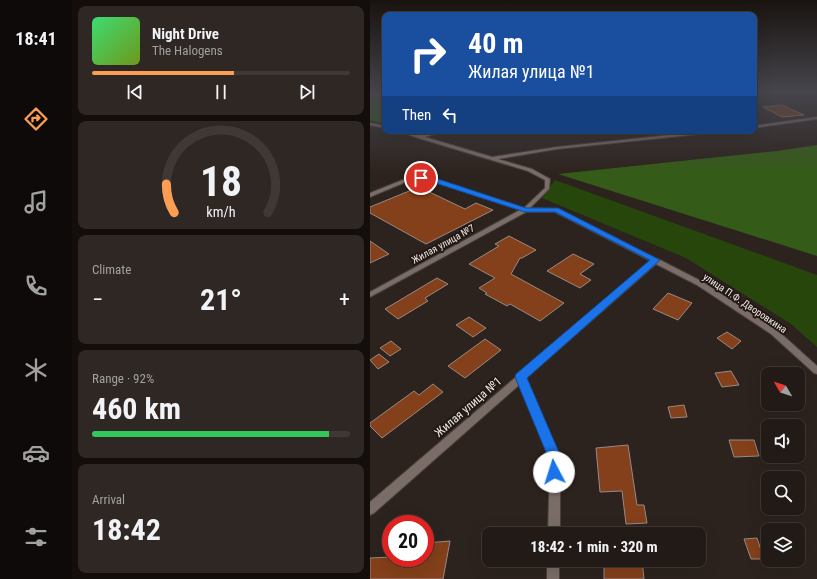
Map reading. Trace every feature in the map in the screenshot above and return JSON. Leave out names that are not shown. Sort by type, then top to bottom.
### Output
[{"type":"lane","points":[[757,127],[817,118]]},
{"type":"lane","points":[[370,124],[382,126]]},
{"type":"lane","points":[[370,195],[412,178],[430,179],[525,210],[547,188],[548,179],[530,170],[410,134]]},
{"type":"lane","points":[[419,137],[430,134]]},
{"type":"lane","points":[[492,158],[557,148],[690,134]]},
{"type":"lane","name":"улица П.Ф. Дворовкина","points":[[525,210],[556,210],[699,283],[774,332],[817,371]]},
{"type":"lane","name":"Жилая улица №7","points":[[370,295],[525,210]]},
{"type":"lane","name":"Жилая улица №1","points":[[370,509],[656,260]]},
{"type":"lane","points":[[520,377],[555,457],[554,527]]},
{"type":"lane","points":[[553,567],[553,579]]},
{"type":"green space","points":[[370,118],[382,118],[382,123],[370,120]]},
{"type":"green space","points":[[817,145],[817,256],[558,174],[777,151]]},
{"type":"green space","points":[[555,180],[817,275],[817,347],[791,324],[686,258],[542,198]]},
{"type":"building","points":[[419,187],[465,209],[476,203],[493,210],[426,244],[370,213],[370,207]]},
{"type":"building","points":[[509,236],[536,250],[520,258],[511,274],[564,303],[540,321],[510,304],[507,306],[485,294],[487,293],[479,288],[495,278],[469,264],[499,246],[495,244]]},
{"type":"building","points":[[370,241],[389,254],[370,263]]},
{"type":"building","points":[[573,254],[594,264],[580,274],[591,280],[580,288],[547,271]]},
{"type":"building","points":[[437,278],[448,284],[425,298],[428,301],[398,319],[385,309]]},
{"type":"building","points":[[668,293],[692,303],[678,320],[653,309]]},
{"type":"building","points":[[469,317],[486,328],[473,337],[456,325]]},
{"type":"building","points":[[727,332],[741,341],[732,349],[717,338]]},
{"type":"building","points":[[485,339],[501,350],[465,378],[448,366]]},
{"type":"building","points":[[391,341],[401,349],[390,356],[380,348]]},
{"type":"building","points":[[379,354],[389,362],[378,369],[370,360]]},
{"type":"building","points":[[731,371],[739,385],[722,387],[715,373]]},
{"type":"building","points":[[433,384],[443,392],[382,438],[370,426],[370,423],[414,391],[419,395]]},
{"type":"building","points":[[684,405],[687,417],[671,418],[668,407]]},
{"type":"building","points":[[729,440],[754,440],[759,456],[734,457]]},
{"type":"building","points":[[628,445],[637,505],[644,505],[647,523],[626,524],[622,491],[600,492],[596,448]]},
{"type":"building","points":[[757,538],[761,550],[761,559],[751,559],[744,539]]},
{"type":"building","points":[[450,541],[443,579],[370,579],[370,558],[382,557],[382,567],[434,567],[434,542]]},
{"type":"building","points":[[604,567],[643,567],[644,579],[604,579]]},
{"type":"route","points":[[421,178],[430,179],[525,210],[556,210],[656,260],[520,377],[555,457],[554,472]]}]
